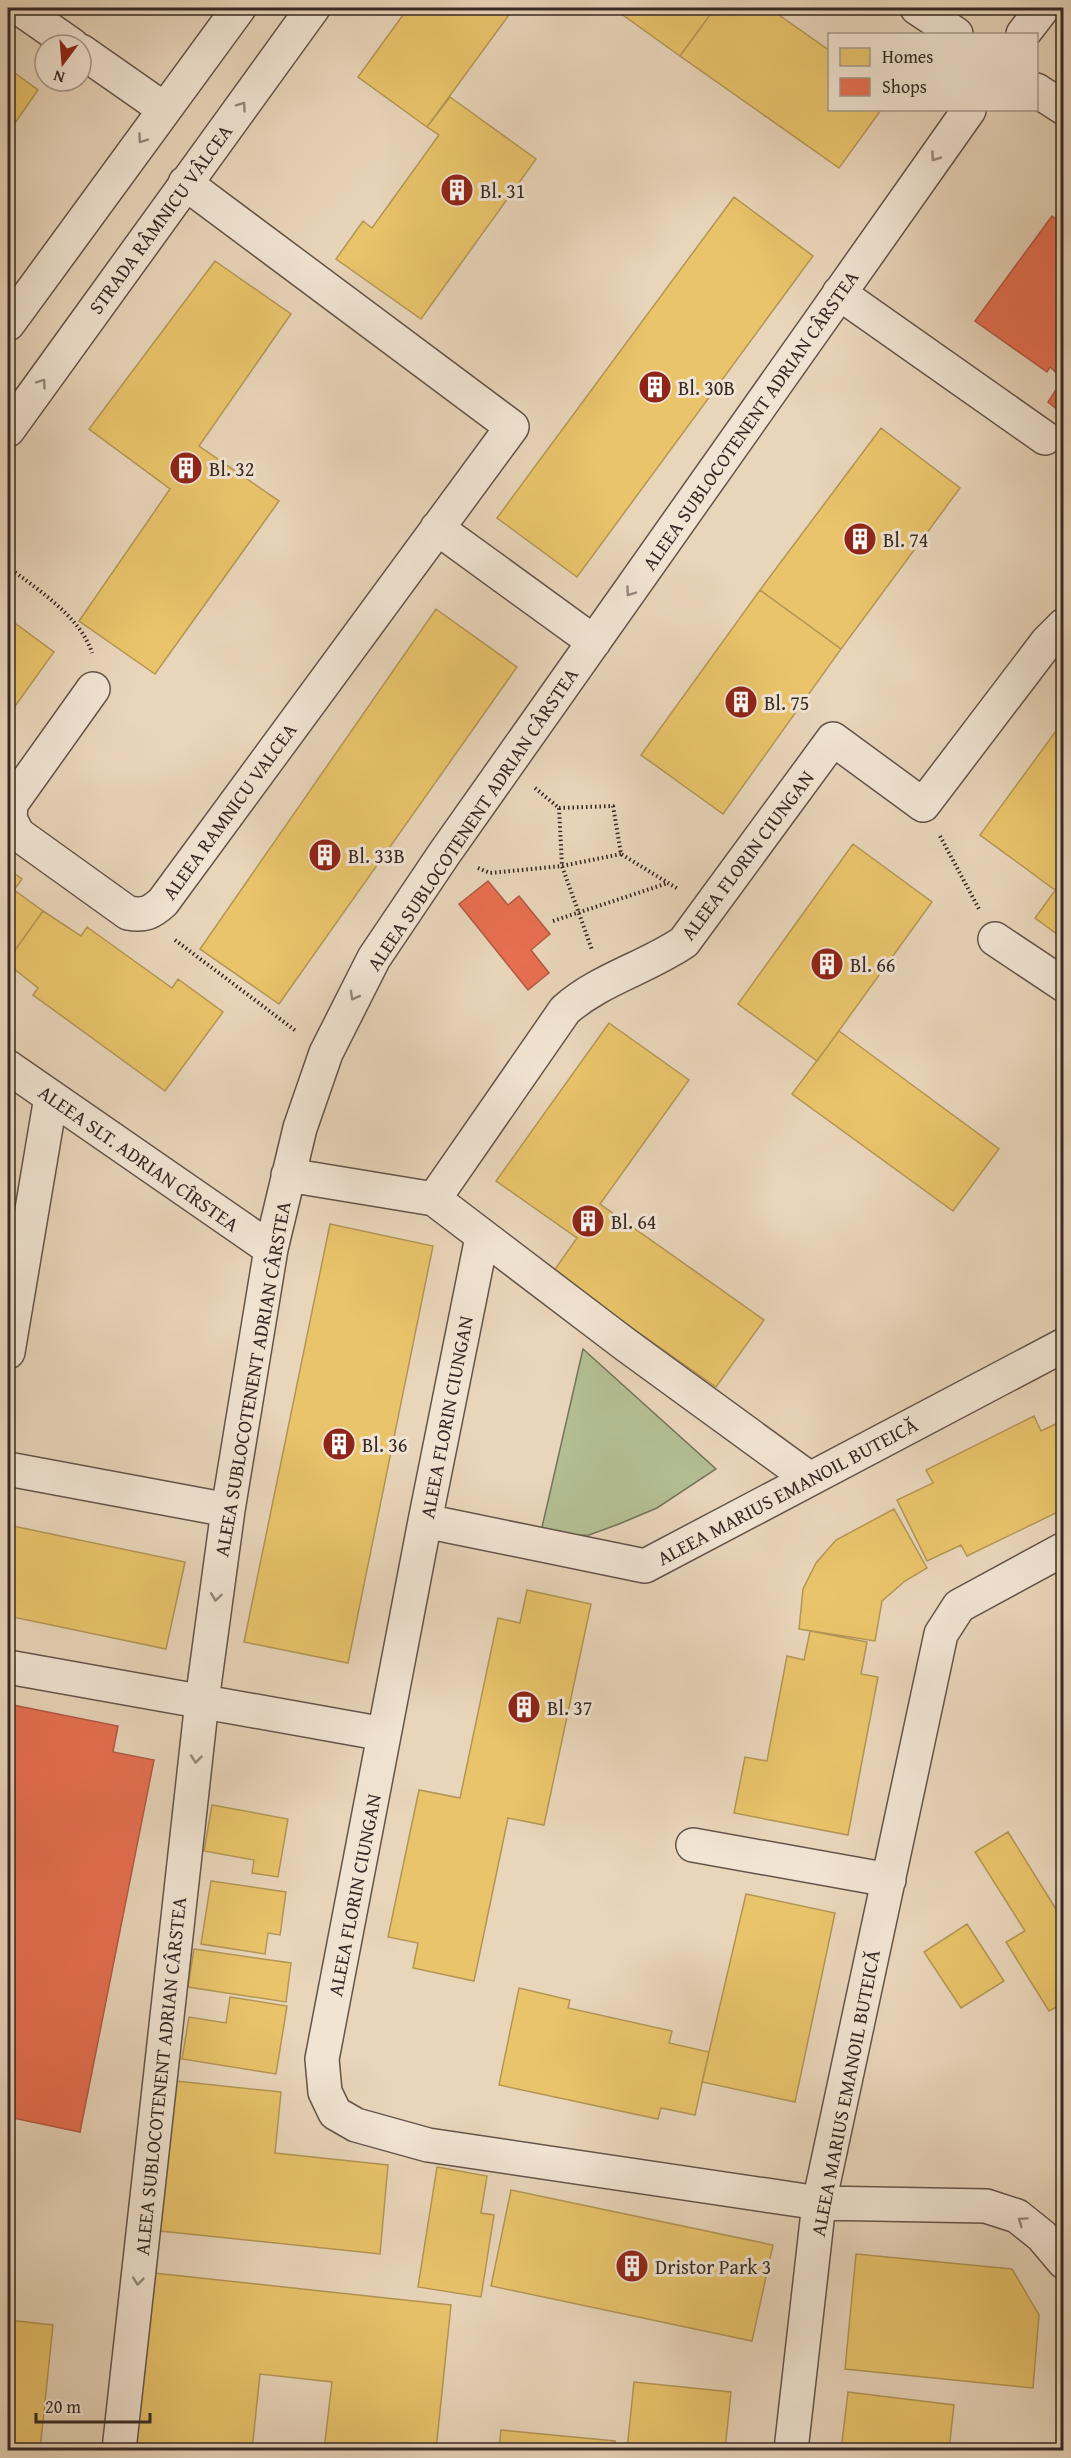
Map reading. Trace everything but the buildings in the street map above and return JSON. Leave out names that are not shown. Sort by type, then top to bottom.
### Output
[{"type":"street","points":[[19,8],[55,33]]},
{"type":"street","points":[[8,324],[239,8]]},
{"type":"street","name":"STRADA RÂMNICU VÂLCEA","points":[[8,430],[313,8]]},
{"type":"street","points":[[917,8],[954,33]]},
{"type":"street","points":[[1024,33],[1043,8]]},
{"type":"street","points":[[93,59],[164,109]]},
{"type":"street","points":[[1038,91],[1064,108]]},
{"type":"street","name":"ALEEA SUBLOCOTENENT ADRIAN CÂRSTEA","points":[[119,2451],[202,1701],[228,1510],[271,1249],[300,1128],[326,1053],[375,958],[444,854],[968,111]]},
{"type":"street","name":"ALEEA RAMNICU VALCEA","points":[[93,689],[11,804],[10,819],[18,834],[128,914],[143,916],[163,902],[512,427],[186,183]]},
{"type":"street","points":[[839,293],[1045,438]]},
{"type":"street","points":[[437,528],[594,642]]},
{"type":"street","points":[[923,805],[1047,642],[1064,626]]},
{"type":"street","name":"ALEEA FLORIN CIUNGAN","points":[[434,1198],[565,1010],[579,998],[604,983],[662,957],[684,942],[833,739],[923,805]]},
{"type":"street","points":[[995,939],[1064,985]]},
{"type":"street","name":"ALEEA SLT. ADRIAN CÎRSTEA","points":[[8,1067],[271,1249]]},
{"type":"street","points":[[8,1352],[51,1097]]},
{"type":"street","points":[[288,1175],[434,1198],[482,1237],[810,1479]]},
{"type":"street","name":"ALEEA FLORIN CIUNGAN","points":[[482,1237],[322,2059],[325,2092],[334,2113],[356,2125],[428,2145],[819,2203]]},
{"type":"street","name":"ALEEA MARIUS EMANOIL BUTEICĂ","points":[[425,1521],[645,1566],[1064,1346]]},
{"type":"street","points":[[8,1469],[228,1510]]},
{"type":"street","name":"ALEEA MARIUS EMANOIL BUTEICĂ","points":[[791,2451],[819,2203],[941,1634],[959,1606],[1064,1549]]},
{"type":"street","points":[[8,1667],[384,1734]]},
{"type":"street","points":[[693,1845],[889,1880]]},
{"type":"street","points":[[819,2203],[986,2206],[1017,2216],[1042,2236],[1064,2262]]},
{"type":"path","points":[[8,567],[60,606],[90,645],[96,664],[93,689]]},
{"type":"path","points":[[507,764],[559,808],[613,806],[621,854]]},
{"type":"path","points":[[923,805],[995,939]]},
{"type":"path","points":[[559,808],[562,866],[604,983]]},
{"type":"path","points":[[444,854],[490,873],[562,866],[621,854],[709,909]]},
{"type":"path","points":[[553,921],[668,883]]},
{"type":"path","points":[[143,916],[326,1053]]},
{"type":"green space","points":[[583,1349],[716,1469],[657,1508],[619,1524],[589,1535],[540,1536]]},
{"type":"place","name":"Bl. 31","points":[[457,190]]},
{"type":"place","name":"Bl. 30B","points":[[655,387]]},
{"type":"place","name":"Bl. 32","points":[[186,468]]},
{"type":"place","name":"Bl. 74","points":[[860,539]]},
{"type":"place","name":"Bl. 75","points":[[741,702]]},
{"type":"place","name":"Bl. 33B","points":[[325,855]]},
{"type":"place","name":"Bl. 66","points":[[827,964]]},
{"type":"place","name":"Bl. 64","points":[[588,1221]]},
{"type":"place","name":"Bl. 36","points":[[339,1444]]},
{"type":"place","name":"Bl. 37","points":[[524,1707]]},
{"type":"place","name":"Dristor Park 3","points":[[632,2266]]}]
